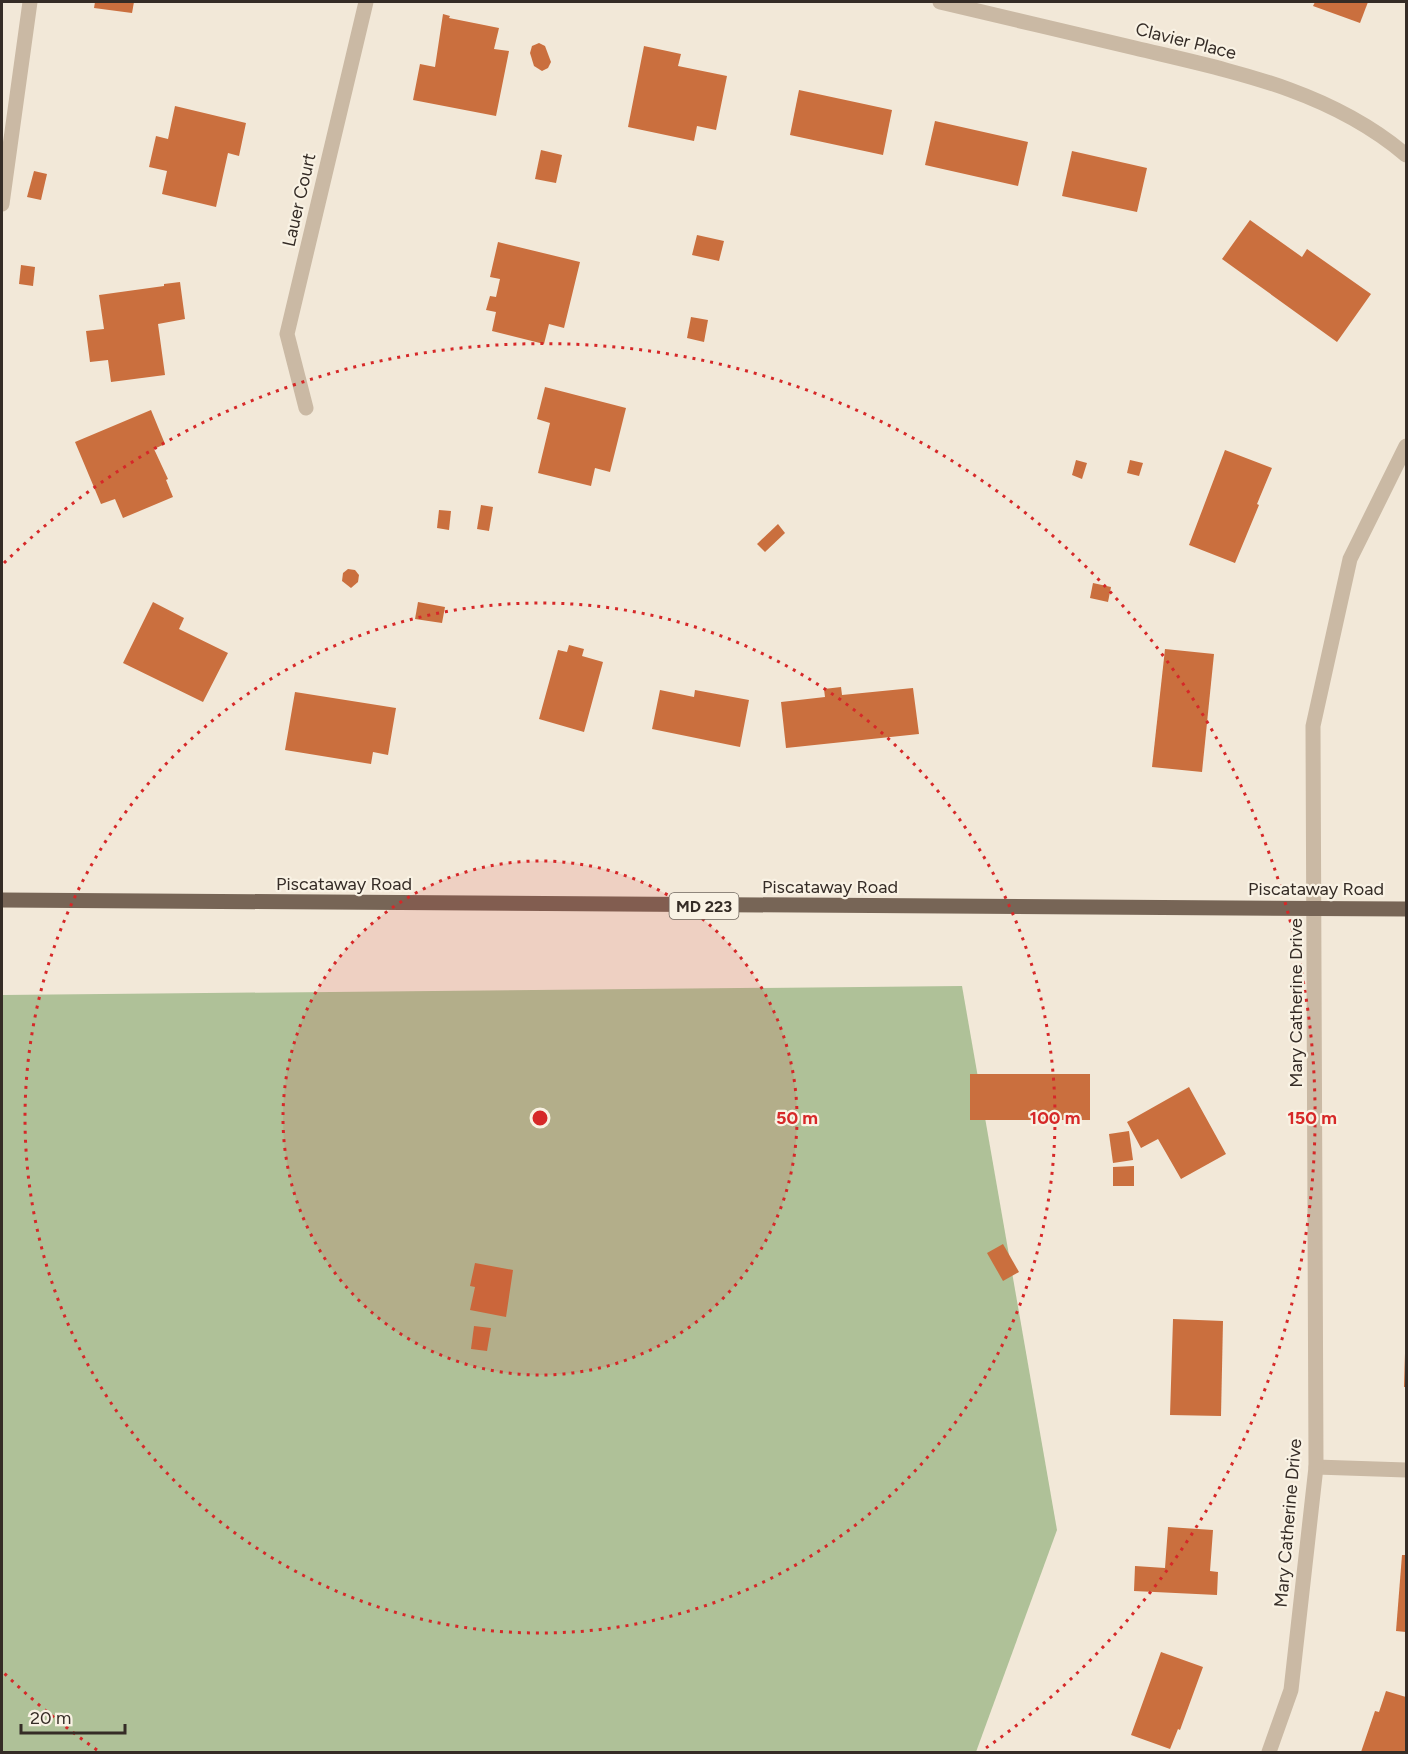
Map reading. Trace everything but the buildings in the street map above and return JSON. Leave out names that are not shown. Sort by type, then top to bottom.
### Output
[{"type":"main road","name":"Piscataway Road","points":[[2,900],[1407,909]]},
{"type":"street","name":"Lauer Court","points":[[306,408],[287,334],[366,2]]},
{"type":"street","name":"Clavier Place","points":[[940,2],[1214,67],[1286,87],[1330,106],[1384,136],[1407,155]]},
{"type":"street","points":[[2,204],[27,3]]},
{"type":"street","name":"Mary Catherine Drive","points":[[1269,1752],[1291,1690],[1316,1467],[1313,726],[1350,559],[1407,446]]},
{"type":"street","points":[[1316,1467],[1407,1470]]},
{"type":"green space","points":[[962,986],[1057,1530],[976,1752],[2,1752],[2,995]]}]
